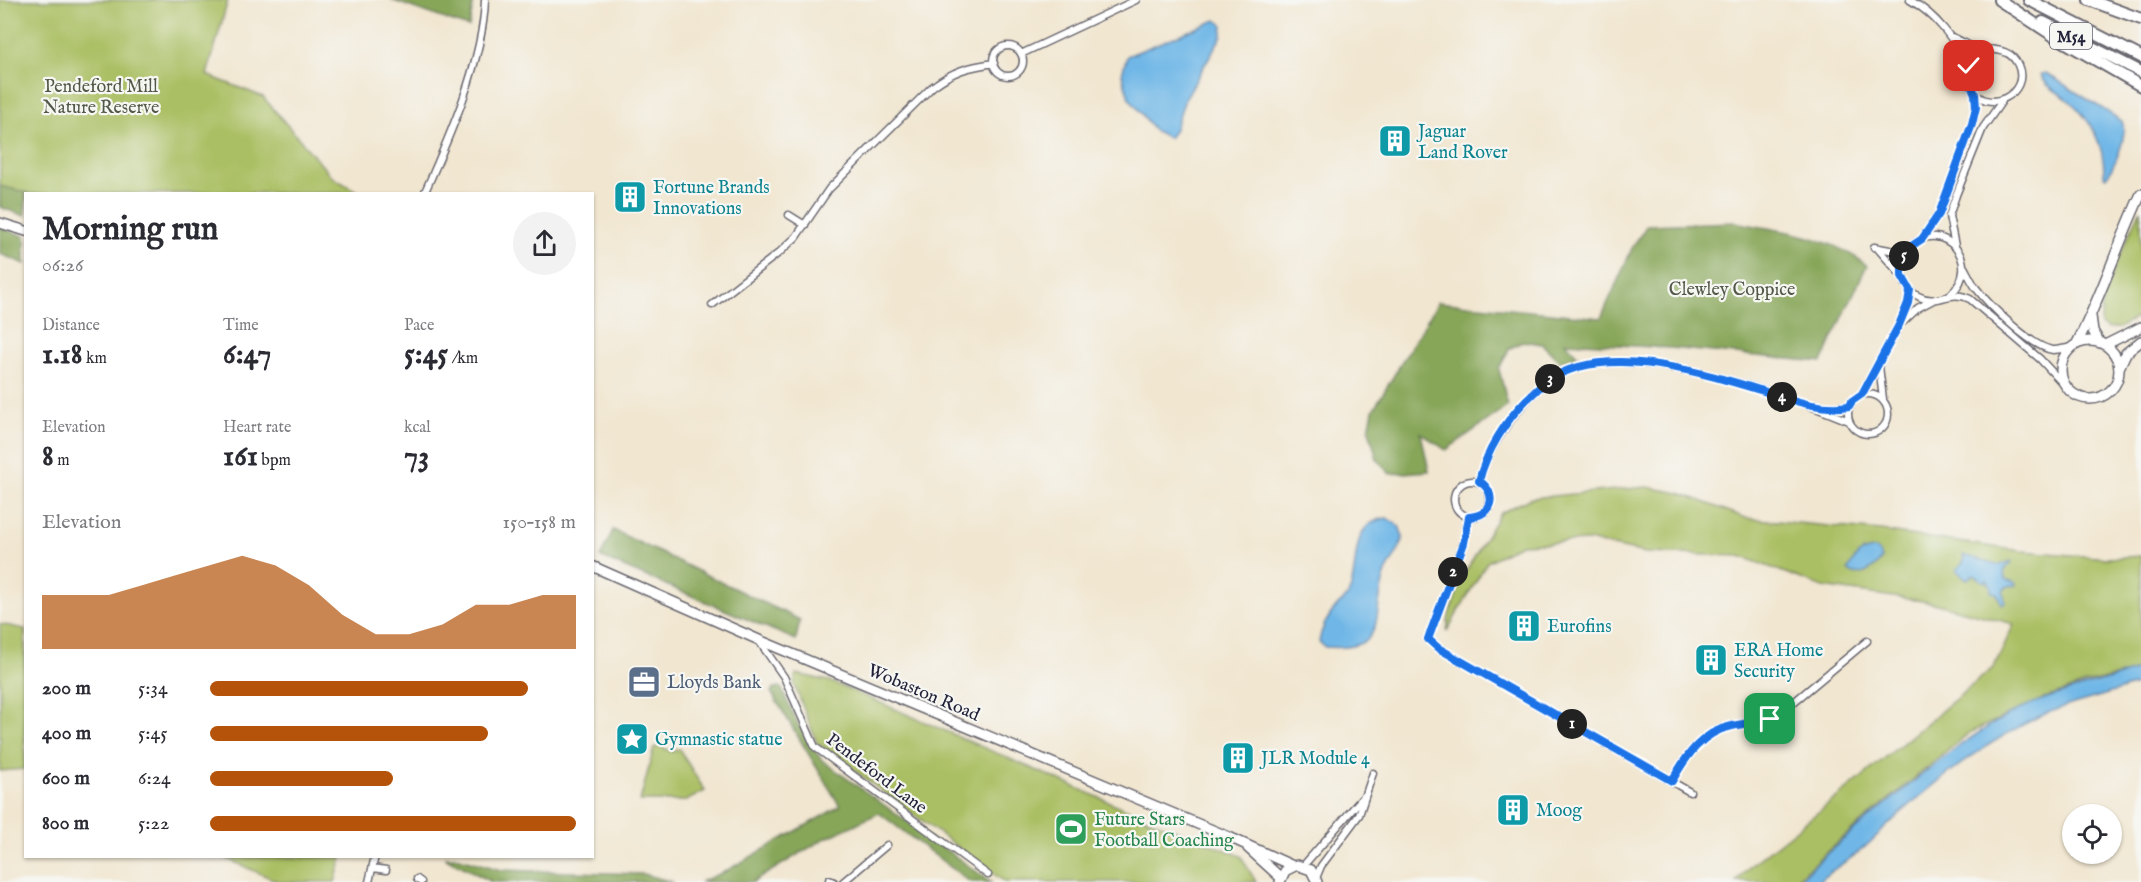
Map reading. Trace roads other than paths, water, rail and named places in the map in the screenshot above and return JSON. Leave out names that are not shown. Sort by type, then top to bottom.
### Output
[{"type":"highway","name":"M54","points":[[2000,0],[2141,72]]},
{"type":"highway","points":[[2000,0],[2054,36],[2141,86]]},
{"type":"highway","name":"M54","points":[[2029,0],[2141,57]]},
{"type":"highway","points":[[2089,0],[2141,19]]},
{"type":"street","points":[[425,192],[462,101],[475,57],[485,0]]},
{"type":"street","points":[[1022,54],[1136,0]]},
{"type":"street","points":[[1910,0],[1952,37],[1969,66]]},
{"type":"street","points":[[1952,37],[1971,46],[2008,53],[2018,64],[2020,70],[2018,85],[2014,92],[2002,100],[1983,128],[1949,216],[1955,246],[1974,286],[1992,306],[2034,341],[2052,350],[2088,341],[2102,344],[2141,327]]},
{"type":"street","points":[[1004,47],[1014,48],[1022,54],[1022,67],[1013,75],[1001,74],[994,63],[996,53],[1004,47]]},
{"type":"street","points":[[1922,239],[1939,214],[1972,124],[1976,107],[1975,94],[1968,78],[1969,66],[1976,56],[1986,50]]},
{"type":"street","points":[[712,305],[780,252],[805,225],[829,189],[932,87],[948,75],[962,69],[994,63]]},
{"type":"street","points":[[1975,94],[1988,101],[2002,100]]},
{"type":"street","points":[[2066,387],[2061,379],[2062,360],[2091,316],[2122,234],[2141,194]]},
{"type":"street","points":[[789,215],[805,225]]},
{"type":"street","points":[[0,223],[24,230]]},
{"type":"street","points":[[1902,276],[1902,260],[1915,242],[1936,237],[1955,246]]},
{"type":"street","points":[[1905,253],[1877,248],[1902,276],[1910,290],[1925,299],[1933,300]]},
{"type":"street","points":[[1951,294],[1961,282],[1964,266]]},
{"type":"street","points":[[1849,421],[1849,406],[1862,394],[1879,365],[1899,325],[1908,303],[1910,290]]},
{"type":"street","points":[[1899,325],[1918,308],[1933,300],[1951,294],[1965,296],[2040,358],[2066,387],[2080,398],[2098,398],[2112,389],[2126,353],[2141,340]]},
{"type":"street","points":[[2091,316],[2093,331],[2116,358],[2119,369]]},
{"type":"street","points":[[1479,481],[1492,449],[1522,404],[1549,380],[1585,365],[1621,362],[1668,368],[1727,380],[1815,407],[1849,421],[1858,432],[1865,434],[1878,432],[1887,423],[1889,417],[1887,404],[1873,394],[1862,394]]},
{"type":"street","points":[[1879,365],[1883,399]]},
{"type":"street","points":[[1815,407],[1849,406]]},
{"type":"street","points":[[1479,481],[1490,492],[1491,500],[1489,507],[1477,517],[1469,517],[1456,508],[1455,493],[1464,482],[1479,481]]},
{"type":"street","points":[[1469,517],[1464,543],[1428,639],[1438,648],[1690,792]]},
{"type":"street","name":"Wobaston Road","points":[[594,567],[759,640],[1293,866]]},
{"type":"street","name":"Pendeford Lane","points":[[759,640],[783,677],[815,747],[988,875]]},
{"type":"street","points":[[1672,781],[1683,761],[1703,738],[1717,730],[1770,719],[1782,712],[1867,641]]},
{"type":"street","points":[[1316,880],[1321,866],[1359,815],[1372,773]]},
{"type":"street","points":[[1303,866],[1366,794]]},
{"type":"street","name":"Wobaston Road","points":[[1244,844],[1280,880]]},
{"type":"street","points":[[843,882],[887,845]]},
{"type":"street","points":[[369,882],[375,858]]},
{"type":"street","points":[[1280,880],[1285,871],[1293,866],[1303,866],[1311,870],[1316,880]]},
{"type":"street","points":[[373,868],[386,870]]},
{"type":"water","points":[[1216,20],[1223,25],[1222,35],[1185,99],[1174,131],[1169,138],[1155,131],[1129,98],[1122,74],[1127,56]]},
{"type":"water","points":[[2046,73],[2122,121],[2122,142],[2107,177],[2104,176],[2099,143],[2090,124],[2076,107],[2045,82],[2041,74]]},
{"type":"water","points":[[1387,518],[1399,526],[1403,537],[1385,575],[1374,629],[1369,637],[1360,644],[1325,647],[1319,642],[1321,632],[1331,613],[1348,595],[1352,585],[1360,538],[1365,528],[1374,521]]},
{"type":"water","points":[[1876,549],[1882,558],[1871,570],[1857,574],[1848,570],[1858,555]]},
{"type":"water","points":[[1963,555],[2000,565],[2012,562],[2005,568],[2004,574],[2006,579],[2015,582],[2016,585],[2008,586],[2003,591],[2005,602],[2002,604],[1996,593],[1991,592],[1991,586],[1987,580],[1984,582],[1974,575],[1967,579],[1956,570],[1965,558]]},
{"type":"water","points":[[2141,668],[2141,683],[2045,714],[1988,745],[1935,784],[1865,847],[1818,882],[1797,882],[1818,861],[1919,777],[1952,751],[1987,728],[2038,701]]},
{"type":"place","name":"Jaguar Land Rover","points":[[1395,141]]},
{"type":"place","name":"Fortune Brands Innovations","points":[[630,197]]},
{"type":"place","name":"Eurofins","points":[[1524,626]]},
{"type":"place","name":"ERA Home Security","points":[[1711,660]]},
{"type":"place","name":"Lloyds Bank","points":[[644,682]]},
{"type":"place","name":"Gymnastic statue","points":[[632,739]]},
{"type":"place","name":"JLR Module 4","points":[[1238,758]]},
{"type":"place","name":"Moog","points":[[1513,810]]},
{"type":"place","name":"Future Stars Football Coaching","points":[[1071,829]]},
{"type":"park label","name":"Pendeford Mill Nature Reserve","points":[[101,96]]},
{"type":"park label","name":"Clewley Coppice","points":[[1732,289]]}]
